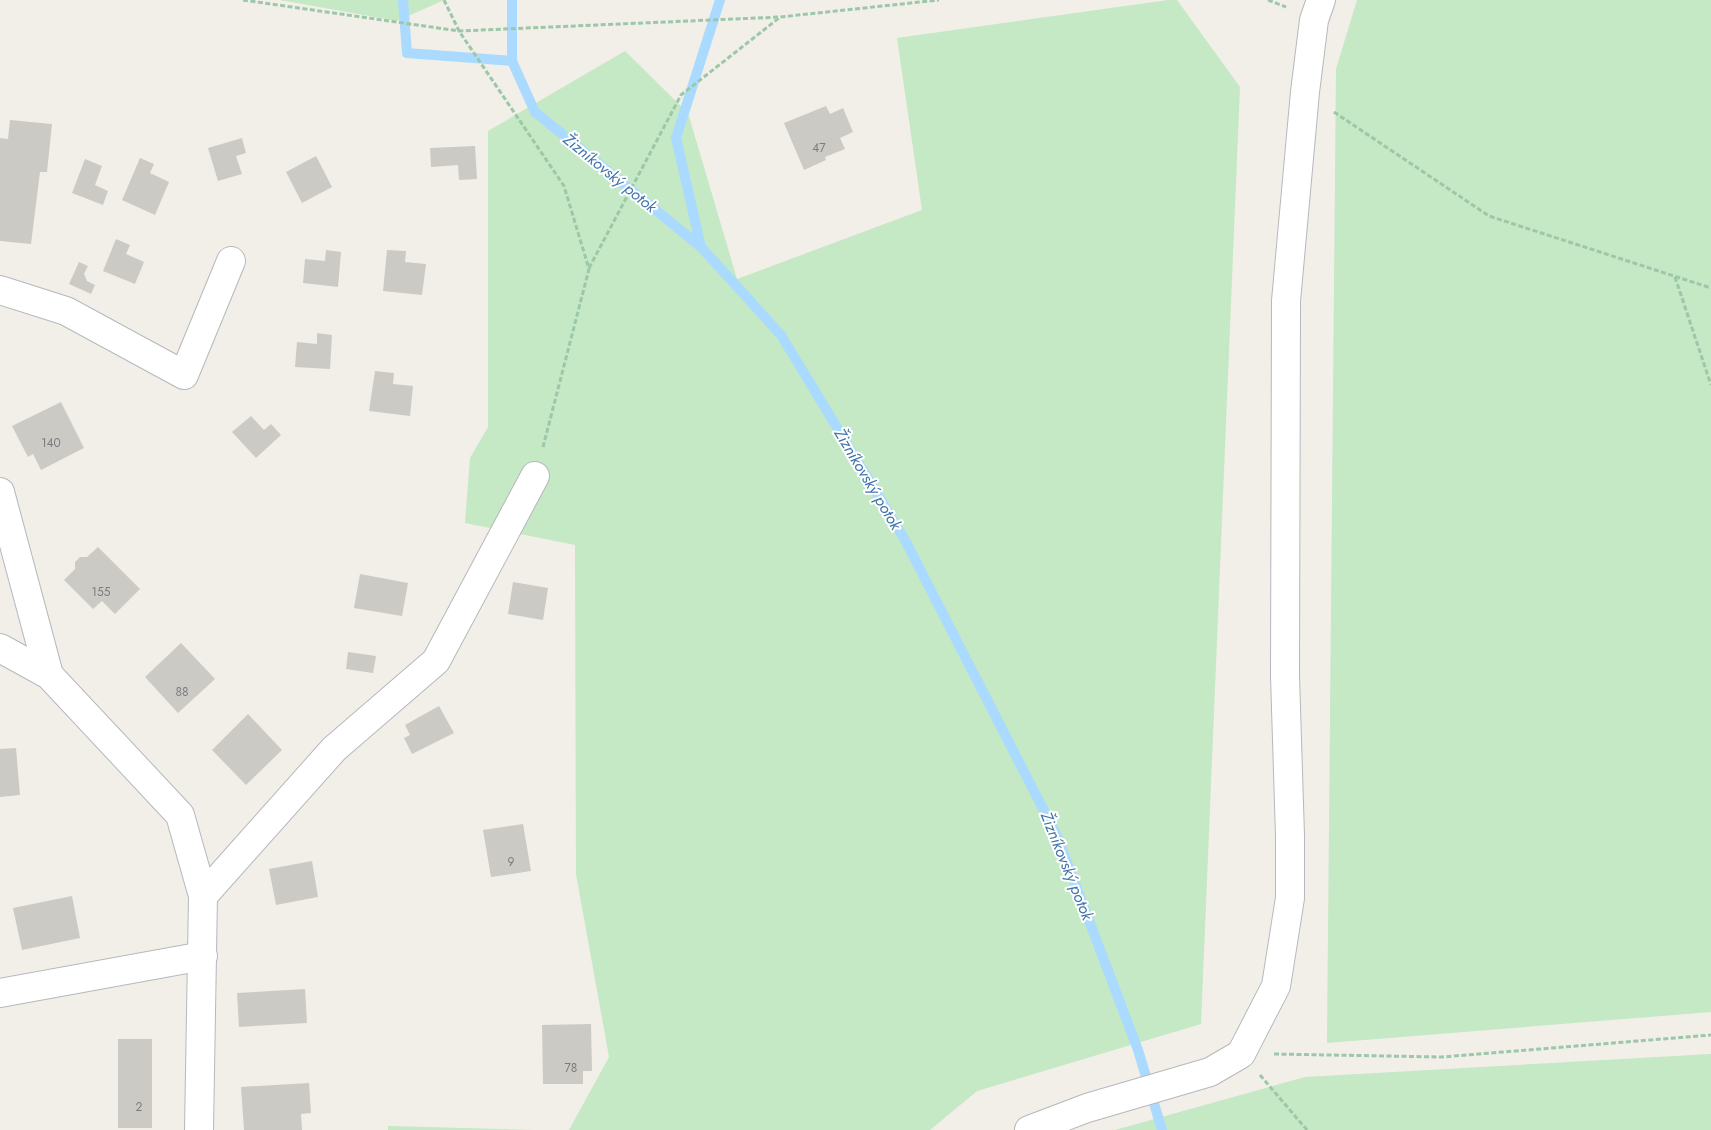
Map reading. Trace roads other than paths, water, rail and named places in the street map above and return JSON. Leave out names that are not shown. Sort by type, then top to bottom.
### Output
[{"type":"street","points":[[1030,1130],[1087,1108],[1210,1072],[1241,1054],[1276,986],[1290,898],[1285,676],[1286,301],[1304,92],[1314,20],[1321,0]]},
{"type":"street","points":[[0,290],[66,311],[184,375],[231,261]]},
{"type":"street","points":[[203,896],[334,749],[436,661],[535,476]]},
{"type":"street","points":[[0,492],[49,675]]},
{"type":"street","points":[[0,648],[49,675],[180,815],[203,896],[199,1130]]},
{"type":"street","points":[[0,993],[203,956]]},
{"type":"waterway","name":"Žizníkovský potok","points":[[403,0],[407,53],[512,61],[535,112],[701,247],[781,335],[905,540],[1057,836],[1138,1050],[1162,1130]]},
{"type":"waterway","points":[[512,0],[512,61]]},
{"type":"waterway","points":[[701,247],[676,138],[720,0]]}]
